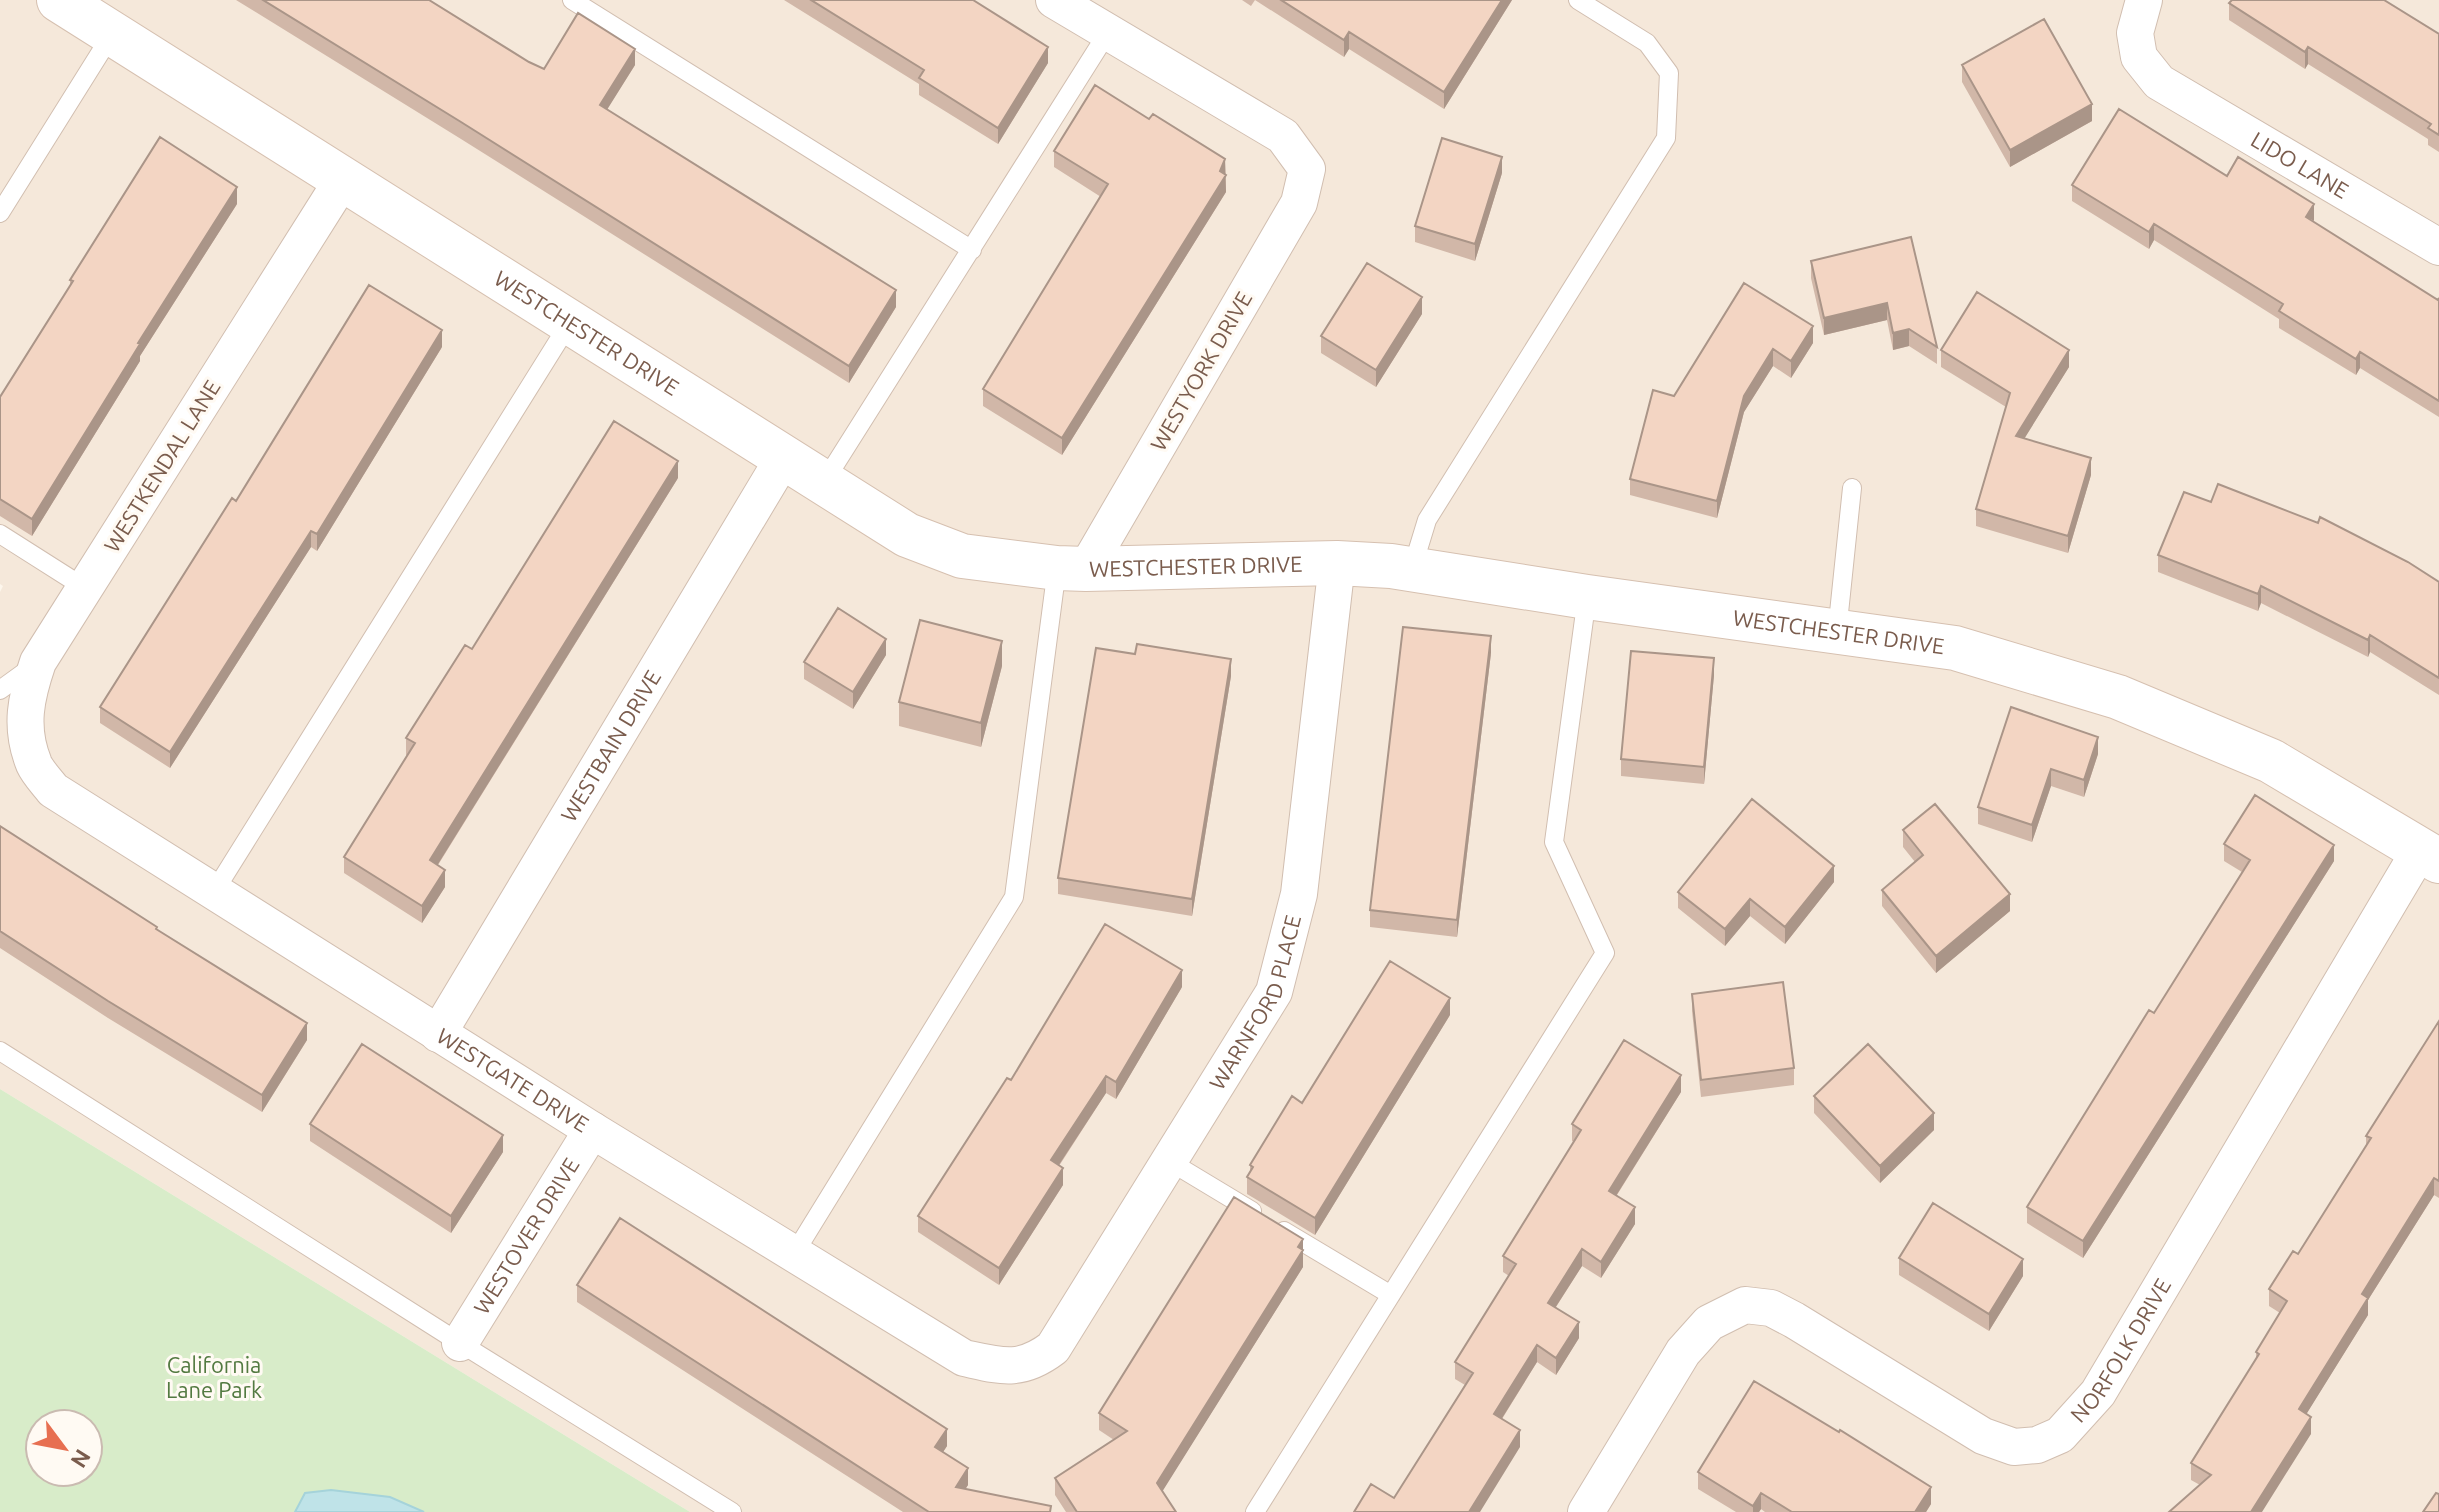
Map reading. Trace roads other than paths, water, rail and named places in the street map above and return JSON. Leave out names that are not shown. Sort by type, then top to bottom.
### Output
[{"type":"street","name":"WESTCHESTER DRIVE","points":[[59,0],[907,535],[962,556],[1071,568],[1337,563],[1411,569],[1587,597],[1955,648],[2118,697],[2271,761],[2430,856]]},
{"type":"street","points":[[1054,0],[1108,32]]},
{"type":"street","name":"LIDO LANE","points":[[2144,0],[2135,33],[2139,57],[2159,82],[2439,247]]},
{"type":"street","name":"WESTYORK DRIVE","points":[[1071,568],[1299,203],[1307,169],[1283,136],[1108,32]]},
{"type":"street","name":"WESTKENDAL LANE","points":[[35,765],[25,729],[26,696],[38,662],[343,179]]},
{"type":"street","name":"WESTBAIN DRIVE","points":[[438,1034],[784,457]]},
{"type":"street","name":"WARNFORD PLACE","points":[[1010,1367],[1041,1357],[1053,1348],[1274,992],[1299,894],[1337,563]]},
{"type":"street","name":"WESTGATE DRIVE","points":[[35,765],[53,790],[592,1130],[964,1358],[1010,1367]]},
{"type":"street","name":"NORFOLK DRIVE","points":[[1586,1512],[1683,1352],[1709,1323],[1745,1305],[1771,1308],[1794,1320],[1983,1436],[2014,1447],[2037,1445],[2060,1435],[2098,1393],[2430,856]]},
{"type":"street","name":"WESTOVER DRIVE","points":[[460,1343],[592,1130]]},
{"type":"lane","points":[[572,0],[972,250]]},
{"type":"lane","points":[[1411,569],[1427,520],[1666,138],[1669,73],[1647,43],[1578,0]]},
{"type":"lane","points":[[824,482],[1108,32]]},
{"type":"lane","points":[[0,213],[112,34]]},
{"type":"lane","points":[[214,892],[570,322]]},
{"type":"lane","points":[[1837,632],[1852,488]]},
{"type":"lane","points":[[0,534],[85,588]]},
{"type":"lane","points":[[794,1254],[1014,897],[1071,568]]},
{"type":"lane","points":[[1255,1512],[1605,953],[1554,842],[1587,597]]},
{"type":"lane","points":[[0,690],[38,662]]},
{"type":"lane","points":[[0,1051],[732,1512]]},
{"type":"lane","points":[[1169,1161],[1391,1295]]},
{"type":"water","points":[[331,1490],[390,1497],[424,1512],[295,1512],[305,1493]]},
{"type":"park label","name":"California Lane Park","points":[[214,1378]]}]
